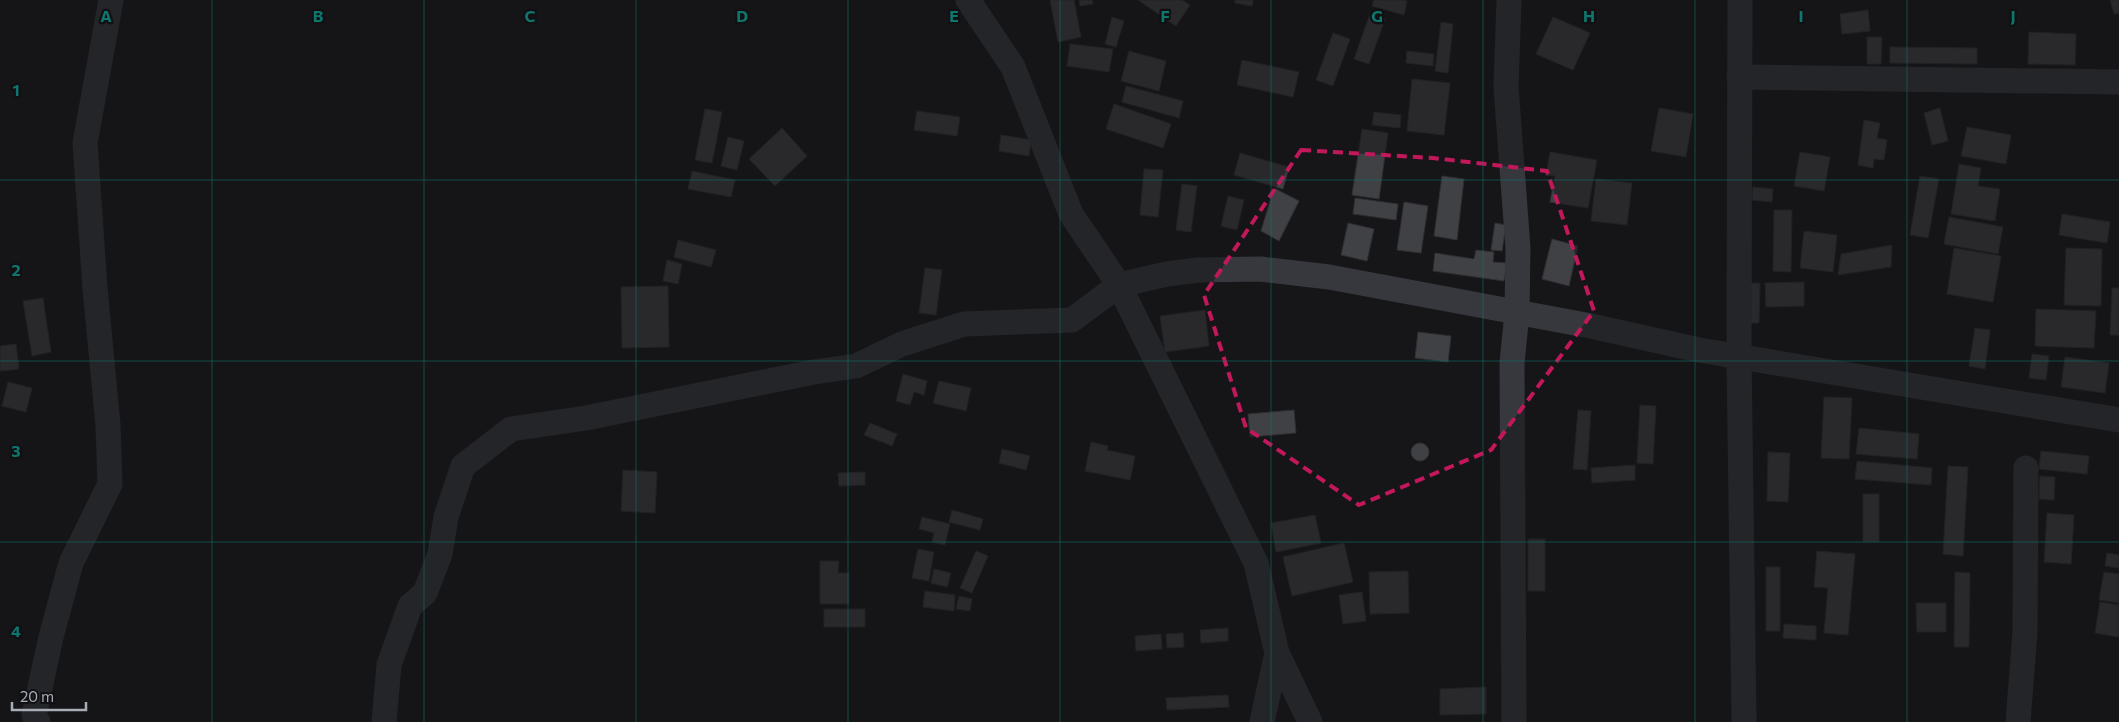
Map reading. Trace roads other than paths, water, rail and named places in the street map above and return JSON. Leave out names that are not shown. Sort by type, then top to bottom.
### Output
[{"type":"street","points":[[38,722],[34,715],[70,563],[110,484],[108,425],[95,288],[86,143],[111,0]]},
{"type":"street","points":[[968,0],[1013,67],[1071,214],[1119,285],[1256,563],[1277,653],[1310,722]]},
{"type":"street","points":[[1509,0],[1506,87],[1518,248],[1517,313],[1512,363],[1514,722]]},
{"type":"street","points":[[1740,0],[1739,356],[1744,722]]},
{"type":"street","points":[[1740,77],[2119,82]]},
{"type":"street","points":[[384,722],[389,664],[410,606],[425,593],[440,554],[446,517],[463,466],[511,429],[586,418],[814,372],[856,366],[902,344],[964,324],[1072,320],[1119,285],[1167,274],[1198,270],[1260,269],[1329,277],[1739,356],[2119,420]]},
{"type":"street","points":[[2018,722],[2026,632],[2026,468]]},
{"type":"street","points":[[1262,722],[1277,653]]}]
